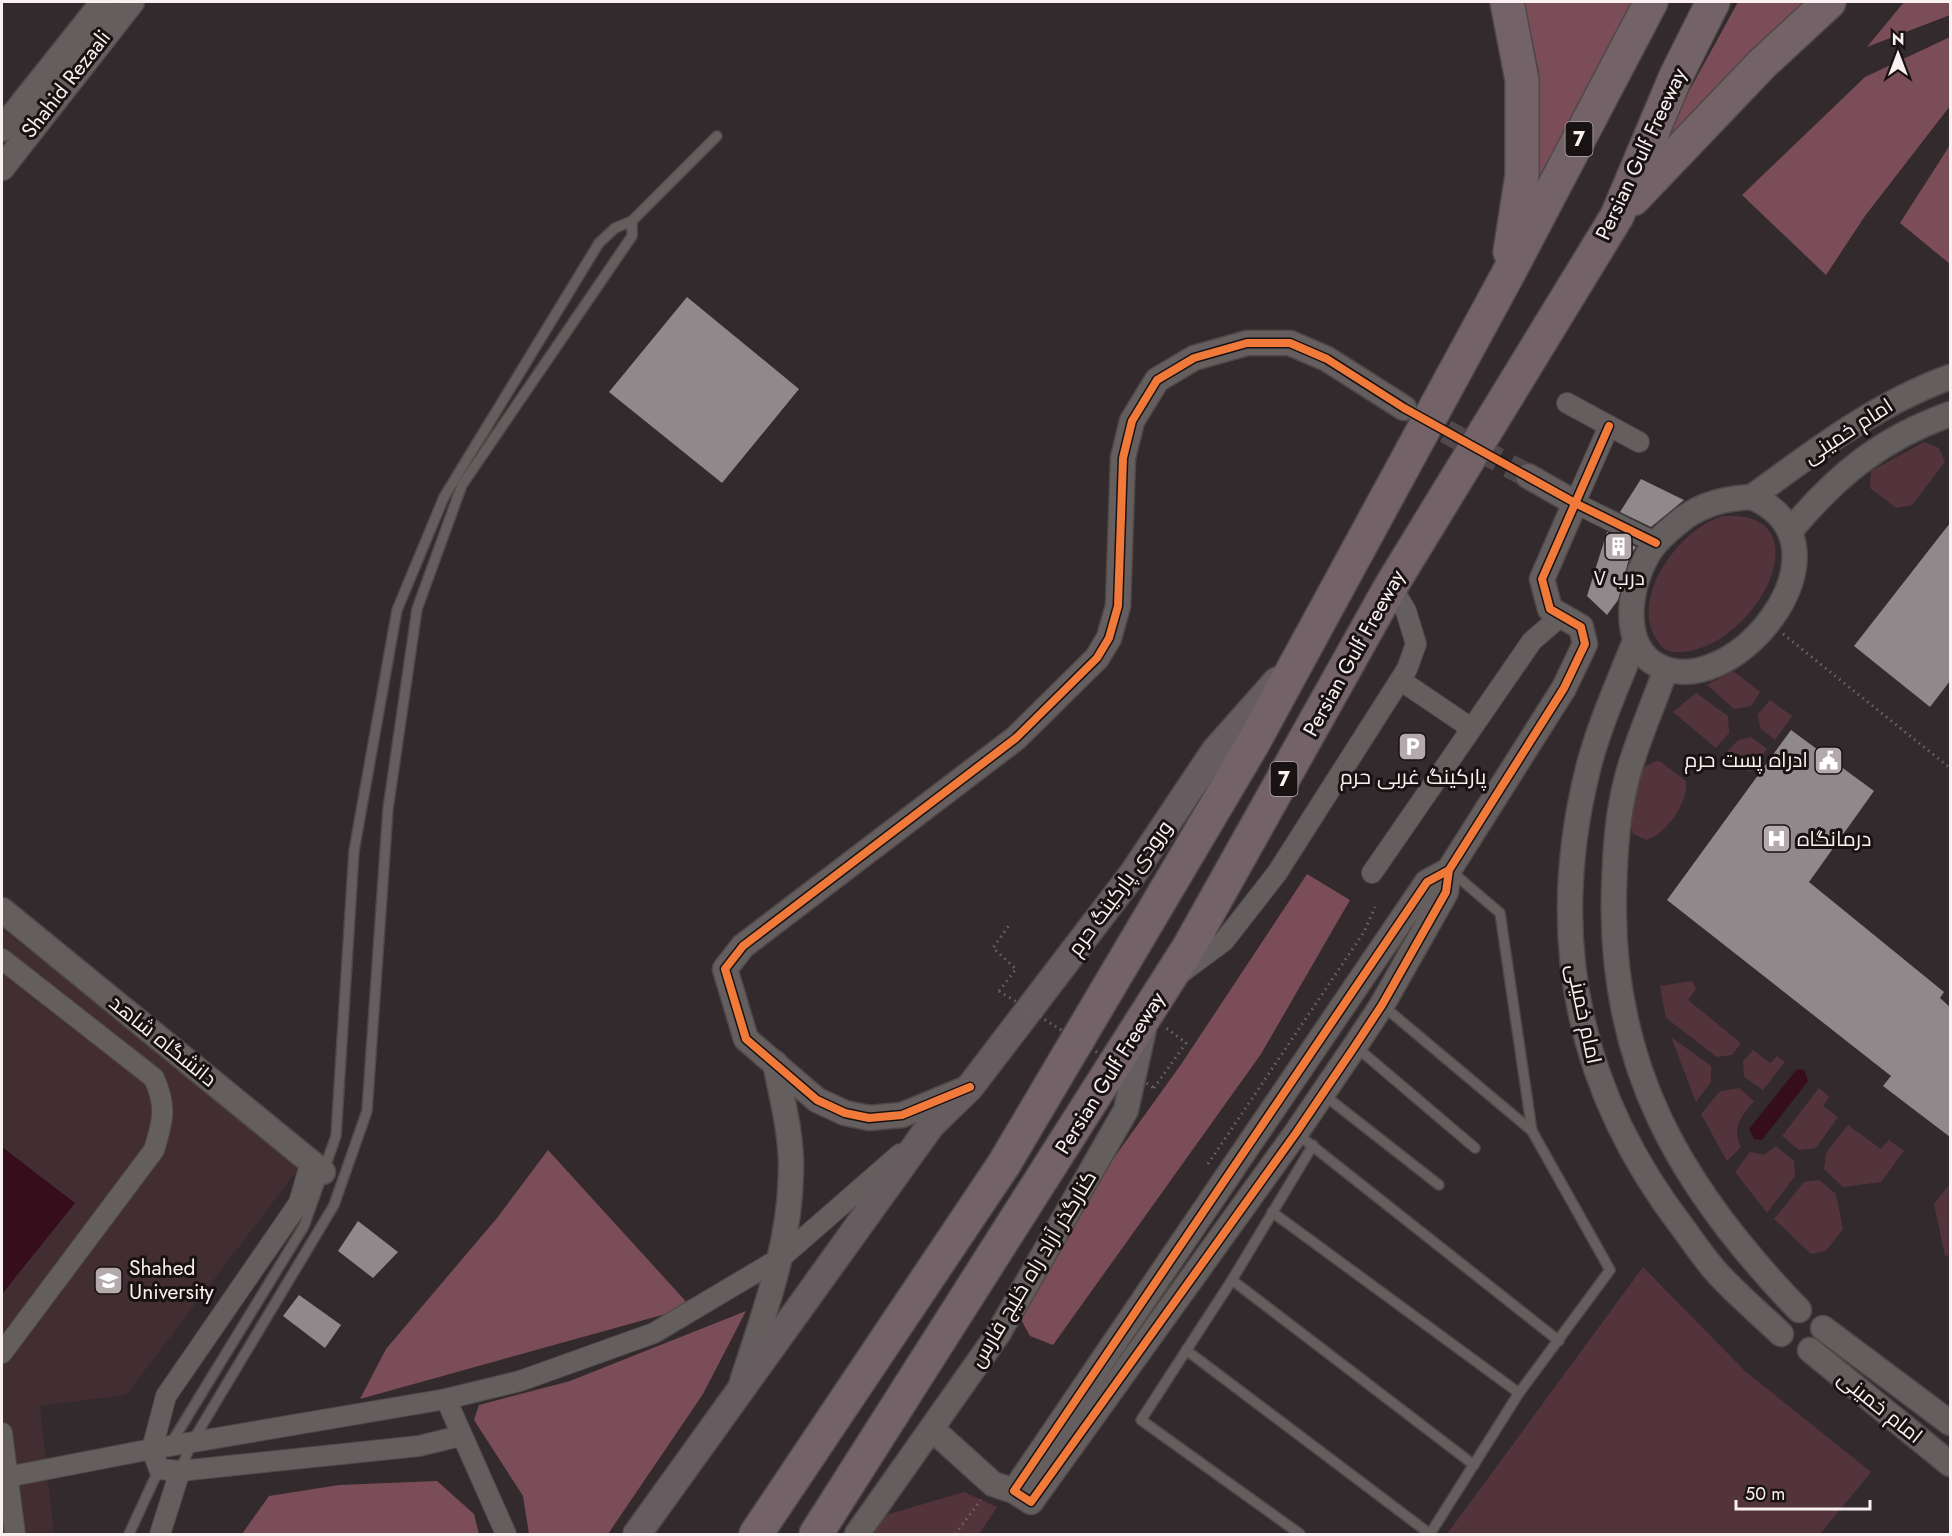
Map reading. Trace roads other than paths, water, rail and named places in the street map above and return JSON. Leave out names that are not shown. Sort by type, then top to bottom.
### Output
[{"type":"highway","points":[[1507,2],[1522,80],[1522,175],[1507,276]]},
{"type":"highway","name":"Persian Gulf Freeway","points":[[756,1534],[1004,1164],[1252,745],[1507,276],[1651,2]]},
{"type":"highway","name":"Persian Gulf Freeway","points":[[816,1534],[1166,984],[1392,586],[1617,216],[1676,76],[1713,2]]},
{"type":"highway","points":[[1617,216],[1762,64],[1829,2]]},
{"type":"main road","name":"ورودی پارکینگ حرم","points":[[931,1125],[970,1087],[1132,875],[1215,751],[1305,648]]},
{"type":"main road","points":[[637,1534],[737,1398],[931,1125]]},
{"type":"street","name":"Shahid Rezaali","points":[[2,129],[103,2]]},
{"type":"street","name":"Shahid Rezaali","points":[[2,168],[132,2]]},
{"type":"street","points":[[970,1087],[902,1115],[869,1118],[845,1113],[817,1100],[746,1039],[726,969],[743,946],[1016,738],[1097,658],[1109,638],[1118,606],[1123,458],[1132,421],[1157,380],[1194,358],[1247,343],[1290,343],[1327,359],[1404,408]]},
{"type":"street","name":"امام خمینی","points":[[1752,497],[1840,432],[1912,391],[1950,376]]},
{"type":"street","points":[[1567,403],[1639,442]]},
{"type":"street","name":"امام خمینی","points":[[1791,530],[1824,491],[1858,461],[1918,426],[1950,414]]},
{"type":"street","points":[[932,1429],[993,1484],[1014,1491],[1030,1502],[1305,1139],[1323,1093],[1382,1005],[1446,892],[1449,870],[1564,688],[1585,644],[1581,627],[1550,609],[1542,579],[1609,426]]},
{"type":"street","points":[[1527,476],[1575,503],[1656,543]]},
{"type":"street","points":[[1752,497],[1769,504],[1782,515],[1791,530],[1794,569],[1788,589],[1770,623],[1738,652],[1699,670],[1682,673],[1665,671],[1647,659],[1635,641],[1630,612],[1635,585],[1656,543],[1685,517],[1709,505],[1733,498],[1752,497]]},
{"type":"street","points":[[1166,984],[1224,941],[1277,873],[1400,680],[1416,644],[1406,611],[1392,586]]},
{"type":"street","points":[[1372,873],[1532,641],[1563,615]]},
{"type":"street","name":"امام خمینی","points":[[1635,641],[1588,767],[1575,833],[1569,890],[1572,964],[1581,1016],[1592,1060],[1617,1126],[1661,1200],[1720,1277],[1781,1334]]},
{"type":"street","name":"امام خمینی","points":[[1665,671],[1627,778],[1620,814],[1615,852],[1613,926],[1620,999],[1633,1052],[1651,1100],[1686,1172],[1751,1261],[1799,1310]]},
{"type":"street","points":[[1400,680],[1471,728]]},
{"type":"street","points":[[1014,1491],[1427,882],[1449,870]]},
{"type":"street","name":"دانشگاه شاهد","points":[[2,910],[317,1166]]},
{"type":"street","points":[[2,959],[154,1078],[163,1097],[163,1122],[154,1150],[2,1353]]},
{"type":"street","name":"کنارگذر آزاد راه خلیج فارس","points":[[857,1534],[998,1334],[1126,1110],[1147,1013]]},
{"type":"street","points":[[737,1398],[782,1257],[791,1172],[788,1130],[775,1063]]},
{"type":"street","points":[[7,1477],[161,1447],[446,1399],[520,1381],[654,1334],[782,1257],[931,1125]]},
{"type":"street","points":[[317,1166],[299,1203],[166,1396],[159,1469],[180,1470],[419,1446],[460,1436]]},
{"type":"street","points":[[1799,1310],[1815,1314],[1823,1328],[1820,1341],[1810,1350],[1792,1349],[1781,1334],[1787,1316],[1799,1310]]},
{"type":"street","name":"امام خمینی","points":[[1823,1328],[1950,1423]]},
{"type":"street","name":"امام خمینی","points":[[1810,1350],[1950,1464]]},
{"type":"street","points":[[446,1399],[460,1436],[506,1534]]},
{"type":"street","points":[[2,1433],[15,1534]]},
{"type":"street","points":[[160,1534],[180,1470]]},
{"type":"lane","points":[[161,1447],[304,1226],[317,1166],[336,1136],[354,851],[397,610],[444,497],[599,243],[615,228],[632,221],[717,136]]},
{"type":"lane","points":[[180,1470],[192,1442],[334,1205],[367,1111],[388,809],[417,609],[462,485],[632,236],[632,221]]},
{"type":"lane","points":[[1449,870],[1500,913],[1532,1131]]},
{"type":"lane","points":[[1186,1350],[1430,1534],[1519,1393],[1610,1270],[1532,1131],[1382,1005]]},
{"type":"lane","points":[[1355,1046],[1475,1148]]},
{"type":"lane","points":[[1323,1093],[1439,1185]]},
{"type":"lane","points":[[1300,1534],[1141,1420],[1232,1280],[1272,1212],[1305,1139],[1559,1341]]},
{"type":"lane","points":[[1272,1212],[1519,1393]]},
{"type":"lane","points":[[1232,1280],[1474,1465]]},
{"type":"lane","points":[[129,1534],[159,1469]]},
{"type":"tunnel","points":[[1414,414],[1528,476]]},
{"type":"place","name":"درب ۷","points":[[1619,547]]},
{"type":"place","name":"پارکینگ غربی حرم","points":[[1413,746]]},
{"type":"place","name":"ادراه پست حرم","points":[[1829,760]]},
{"type":"place","name":"درمانگاه","points":[[1776,839]]},
{"type":"place","name":"Shahed University","points":[[108,1280]]}]
